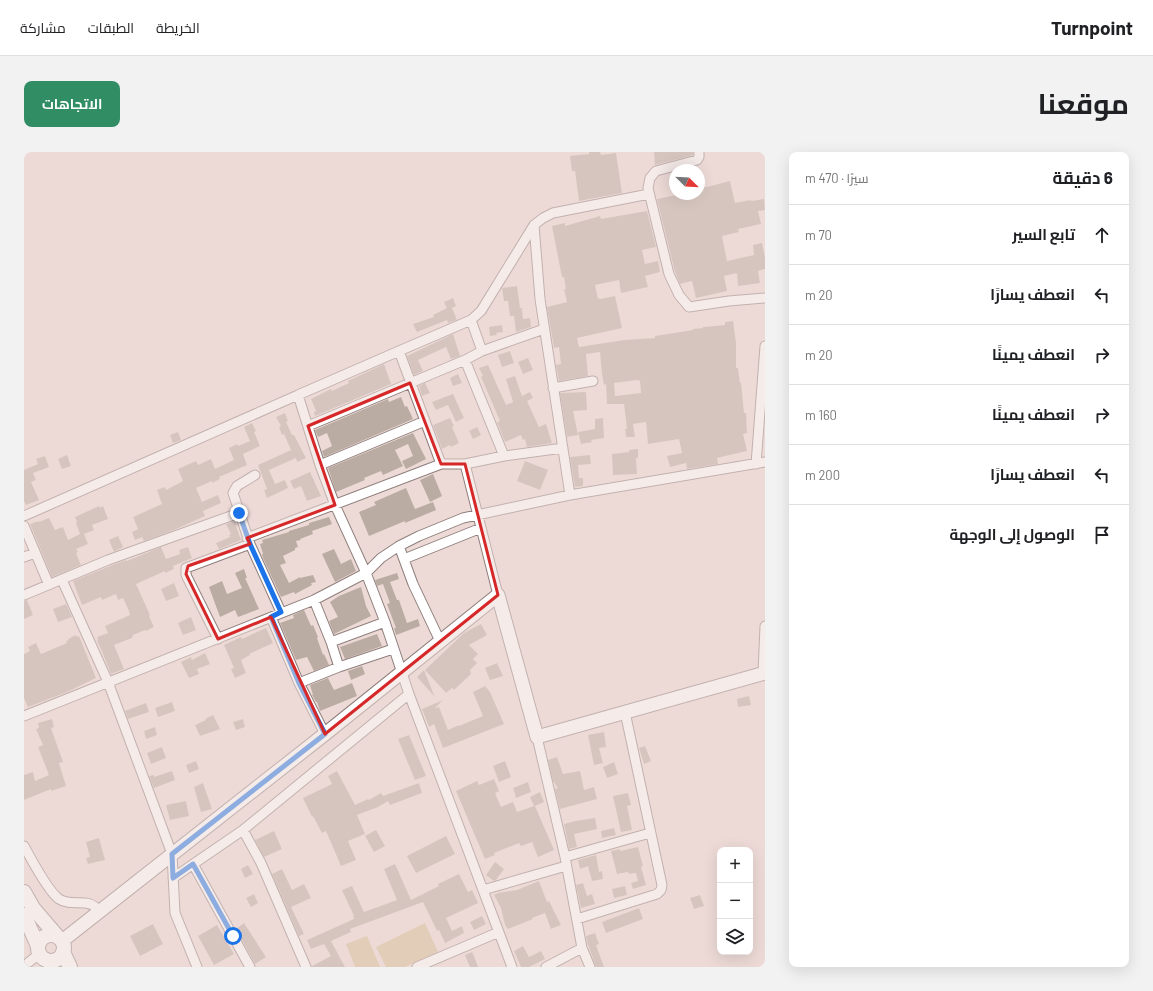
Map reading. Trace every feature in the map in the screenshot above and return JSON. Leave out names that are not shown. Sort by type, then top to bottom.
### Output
[{"type":"main road","points":[[24,892],[33,908],[61,943],[70,967]]},
{"type":"main road","points":[[24,915],[43,957],[50,961],[58,959],[61,943]]},
{"type":"main road","points":[[43,957],[39,942],[45,936],[49,935],[61,943]]},
{"type":"street","points":[[699,152],[699,158],[697,160],[660,170],[653,174],[649,181],[649,194],[669,274],[680,295],[689,307],[729,301],[765,298]]},
{"type":"street","points":[[25,513],[471,320],[481,311],[534,225],[543,218],[553,213],[649,194]]},
{"type":"street","points":[[534,225],[540,299],[570,495]]},
{"type":"street","points":[[471,320],[482,351]]},
{"type":"street","points":[[308,426],[465,360],[482,351],[544,329]]},
{"type":"street","points":[[24,716],[314,600],[366,573],[381,558],[399,546],[463,518],[570,495],[761,463],[765,346]]},
{"type":"street","points":[[399,351],[442,464]]},
{"type":"street","points":[[465,360],[504,456]]},
{"type":"street","points":[[553,388],[593,381]]},
{"type":"street","points":[[298,395],[320,465],[385,622],[408,694],[512,967]]},
{"type":"street","points":[[320,465],[425,421]]},
{"type":"street","points":[[218,639],[187,577],[186,568],[335,504],[442,464],[465,464],[504,456],[563,448]]},
{"type":"street","points":[[465,464],[498,595],[537,737],[566,862],[582,948],[590,967]]},
{"type":"street","points":[[255,475],[237,486],[233,491],[248,541],[281,612]]},
{"type":"street","points":[[24,595],[108,560],[239,513]]},
{"type":"street","points":[[24,526],[48,585]]},
{"type":"street","points":[[404,559],[481,528]]},
{"type":"street","points":[[399,546],[413,584],[440,641]]},
{"type":"street","points":[[24,558],[35,553]]},
{"type":"street","points":[[62,580],[108,682],[172,854],[175,913],[197,967]]},
{"type":"street","points":[[61,943],[99,911],[325,734],[498,595]]},
{"type":"street","points":[[314,600],[331,642],[339,667]]},
{"type":"street","points":[[271,617],[299,683],[325,734]]},
{"type":"street","points":[[331,642],[385,622]]},
{"type":"street","points":[[537,737],[764,673],[765,626]]},
{"type":"street","points":[[299,683],[339,667],[393,649]]},
{"type":"street","points":[[173,878],[243,830],[408,694]]},
{"type":"street","points":[[576,919],[643,899],[659,892],[661,889],[662,884],[624,712]]},
{"type":"street","points":[[243,830],[261,863],[306,967]]},
{"type":"street","points":[[483,890],[650,833]]},
{"type":"street","points":[[24,846],[53,894],[65,901],[92,904],[99,911]]},
{"type":"street","points":[[193,864],[250,967]]},
{"type":"street","points":[[417,967],[499,932]]},
{"type":"street","points":[[546,967],[582,948]]},
{"type":"street","points":[[24,966],[43,957]]},
{"type":"highlighted area","points":[[410,383],[441,464],[465,464],[498,595],[325,734],[271,617],[218,639],[186,574],[188,566],[250,544],[247,538],[335,505],[308,426]]},
{"type":"shaded area","points":[[425,923],[438,952],[405,967],[386,967],[376,947]]},
{"type":"shaded area","points":[[367,936],[380,967],[355,967],[346,944]]},
{"type":"building","points":[[589,152],[600,152],[601,155],[616,153],[622,193],[579,201],[575,171],[572,171],[570,156],[589,154]]},
{"type":"building","points":[[654,152],[693,152],[693,155],[655,165]]},
{"type":"building","points":[[730,181],[735,203],[764,199],[765,210],[758,211],[761,224],[738,229],[739,232],[722,236],[727,261],[754,255],[753,245],[762,243],[765,258],[765,269],[758,271],[760,283],[738,286],[737,273],[724,276],[727,291],[696,298],[692,281],[680,284],[675,272],[657,199],[669,196],[669,200],[705,200],[705,187]]},
{"type":"building","points":[[647,211],[656,247],[642,250],[645,264],[658,261],[660,272],[645,276],[648,287],[621,293],[619,280],[595,285],[598,299],[615,296],[622,328],[577,338],[579,347],[624,340],[655,338],[655,336],[693,330],[692,329],[725,325],[725,322],[733,321],[736,342],[736,368],[738,368],[741,383],[744,413],[746,413],[747,433],[743,434],[747,451],[717,458],[718,464],[687,469],[686,463],[670,467],[667,456],[682,453],[679,439],[648,444],[646,422],[633,424],[635,437],[626,437],[625,429],[627,429],[624,404],[607,404],[606,384],[604,385],[600,352],[586,354],[588,376],[559,381],[556,365],[561,364],[559,347],[554,348],[547,307],[567,302],[564,289],[566,289],[564,277],[562,277],[552,226],[565,223],[565,226],[600,216],[601,219]],"holes":[[[637,380],[640,381],[641,393],[615,396],[614,383]]]},
{"type":"building","points":[[517,286],[523,319],[530,318],[531,327],[516,332],[514,316],[510,316],[508,301],[504,301],[502,288]]},
{"type":"building","points":[[453,298],[456,306],[452,308],[457,320],[448,323],[447,320],[417,332],[413,324],[434,317],[433,315],[447,308],[444,302]]},
{"type":"building","points":[[502,325],[503,332],[490,336],[489,327]]},
{"type":"building","points":[[453,334],[460,356],[451,359],[446,347],[418,360],[423,371],[414,375],[407,356]]},
{"type":"building","points":[[510,351],[514,363],[502,367],[498,355]]},
{"type":"building","points":[[528,358],[533,370],[523,374],[518,362]]},
{"type":"building","points":[[384,364],[391,384],[315,416],[314,412],[316,411],[311,399],[331,389],[332,391],[349,383],[348,381]]},
{"type":"building","points":[[488,365],[506,405],[513,402],[506,379],[515,376],[522,396],[530,392],[533,398],[527,401],[539,427],[546,424],[552,443],[527,447],[525,439],[523,440],[521,435],[505,442],[497,422],[500,421],[481,377],[483,376],[479,368]]},
{"type":"building","points":[[458,374],[462,383],[453,386],[450,378]]},
{"type":"building","points":[[425,383],[430,393],[422,396],[419,386]]},
{"type":"building","points":[[586,392],[587,410],[573,411],[578,435],[567,437],[560,393]]},
{"type":"building","points":[[453,394],[464,418],[456,422],[448,405],[436,410],[432,402]]},
{"type":"building","points":[[401,397],[405,407],[407,406],[413,419],[324,457],[322,451],[332,446],[327,433],[318,437],[315,430],[388,399],[389,402]]},
{"type":"building","points":[[285,413],[288,421],[286,422],[292,435],[294,435],[306,458],[297,462],[296,458],[269,470],[275,484],[285,480],[288,488],[267,498],[264,490],[267,489],[258,465],[291,450],[284,434],[282,435],[279,427],[281,426],[276,417]]},
{"type":"building","points":[[450,418],[459,443],[442,449],[433,425]]},
{"type":"building","points":[[603,418],[604,438],[591,440],[592,442],[581,444],[578,432],[595,429],[595,419]]},
{"type":"building","points":[[252,423],[260,446],[243,454],[247,465],[219,477],[220,479],[212,483],[212,481],[196,488],[202,502],[218,495],[221,503],[203,511],[205,516],[174,530],[144,541],[142,537],[135,540],[132,532],[138,529],[133,517],[162,504],[157,490],[165,487],[166,490],[183,481],[178,469],[196,461],[198,465],[211,459],[215,469],[234,460],[229,448],[237,444],[238,446],[250,441],[244,427]]},
{"type":"building","points":[[477,427],[481,435],[473,439],[469,431]]},
{"type":"building","points":[[178,432],[181,440],[173,443],[170,435]]},
{"type":"building","points":[[413,433],[426,459],[406,469],[402,461],[413,456],[408,444],[395,450],[403,466],[383,475],[381,471],[364,478],[365,480],[336,492],[328,468]]},
{"type":"building","points":[[638,449],[638,458],[636,458],[637,474],[613,475],[612,454],[629,452],[629,450]]},
{"type":"building","points":[[67,455],[71,466],[62,469],[58,459]]},
{"type":"building","points":[[590,455],[591,464],[578,465],[579,478],[583,478],[583,486],[575,487],[570,457]]},
{"type":"building","points":[[45,456],[49,467],[33,473],[36,480],[31,482],[39,500],[26,505],[24,501],[24,470],[38,464],[36,459]]},
{"type":"building","points":[[525,461],[548,470],[540,490],[517,481]]},
{"type":"building","points":[[310,472],[321,496],[307,501],[301,486],[294,489],[290,481]]},
{"type":"building","points":[[433,474],[442,496],[430,502],[420,480]]},
{"type":"building","points":[[406,488],[415,509],[433,502],[436,510],[369,536],[359,512],[376,505],[374,502]]},
{"type":"building","points":[[99,506],[100,508],[103,506],[108,519],[92,525],[94,530],[84,534],[88,544],[76,549],[81,565],[52,577],[30,524],[49,518],[55,530],[63,527],[68,540],[80,534],[75,517]]},
{"type":"building","points":[[329,517],[332,524],[312,531],[313,534],[296,541],[298,547],[283,556],[286,563],[280,565],[289,583],[300,577],[313,575],[316,582],[311,583],[312,585],[295,594],[294,592],[281,597],[263,558],[260,544],[263,543],[262,540]]},
{"type":"building","points":[[235,521],[241,540],[219,549],[216,543],[230,537],[229,535],[231,534],[226,524]]},
{"type":"building","points":[[118,536],[123,547],[114,552],[109,540]]},
{"type":"building","points":[[161,547],[166,559],[180,554],[179,550],[188,547],[192,558],[173,566],[174,569],[165,573],[165,571],[136,584],[154,627],[133,635],[132,638],[114,645],[124,669],[111,674],[97,641],[97,637],[108,633],[105,626],[130,615],[129,611],[123,598],[118,600],[116,594],[102,600],[101,597],[82,605],[73,581]]},
{"type":"building","points":[[334,549],[341,564],[351,559],[356,571],[335,582],[322,554]]},
{"type":"building","points":[[244,569],[247,578],[245,578],[259,609],[238,617],[235,610],[220,617],[209,587],[222,581],[227,594],[242,588],[235,573]]},
{"type":"building","points":[[397,573],[399,579],[390,582],[397,600],[399,600],[407,623],[418,619],[420,626],[396,635],[394,628],[396,628],[387,604],[390,603],[383,584],[377,586],[375,580]]},
{"type":"building","points":[[174,583],[179,596],[166,601],[161,589]]},
{"type":"building","points":[[361,587],[366,606],[371,616],[334,634],[329,621],[338,617],[330,602],[339,596]]},
{"type":"building","points":[[27,600],[33,615],[24,619],[24,601]]},
{"type":"building","points":[[66,604],[72,617],[58,622],[53,609]]},
{"type":"building","points":[[304,610],[311,626],[313,625],[323,655],[324,654],[329,665],[314,671],[307,657],[296,660],[280,623],[294,618],[293,615]]},
{"type":"building","points":[[191,617],[196,630],[183,635],[178,623]]},
{"type":"building","points":[[481,624],[487,635],[469,645],[478,654],[473,659],[477,663],[470,670],[471,674],[454,690],[452,688],[446,693],[425,670],[464,633]]},
{"type":"building","points":[[266,628],[273,643],[249,654],[250,655],[241,660],[246,673],[235,678],[231,669],[234,668],[224,645]]},
{"type":"building","points":[[377,634],[382,646],[345,659],[340,647]]},
{"type":"building","points":[[76,635],[77,637],[79,636],[96,678],[67,692],[28,707],[24,698],[24,654],[30,651],[28,647],[36,643],[41,654],[67,643],[66,641],[69,640],[68,639]]},
{"type":"building","points":[[205,653],[210,664],[197,669],[199,674],[189,678],[181,662],[191,657],[192,660]]},
{"type":"building","points":[[497,663],[503,676],[490,680],[485,668]]},
{"type":"building","points":[[362,666],[365,674],[351,680],[348,671]]},
{"type":"building","points":[[424,670],[434,695],[434,696],[417,677]]},
{"type":"building","points":[[328,678],[334,690],[352,683],[357,696],[320,711],[317,702],[312,695],[310,685]]},
{"type":"building","points":[[485,686],[490,692],[504,724],[443,748],[434,724],[429,727],[422,709],[443,700],[435,708],[439,707],[448,730],[459,726],[483,716],[473,692]]},
{"type":"building","points":[[749,696],[751,705],[738,707],[737,699]]},
{"type":"building","points":[[172,702],[175,711],[158,717],[155,708]]},
{"type":"building","points":[[146,703],[149,712],[128,719],[125,711]]},
{"type":"building","points":[[213,715],[220,729],[200,736],[195,725]]},
{"type":"building","points":[[52,719],[54,727],[51,728],[63,762],[59,763],[66,786],[51,791],[51,789],[24,800],[24,775],[33,772],[35,781],[49,775],[38,747],[43,745],[36,729],[39,728],[38,723]]},
{"type":"building","points":[[243,719],[245,727],[236,730],[233,722]]},
{"type":"building","points":[[155,727],[157,735],[146,739],[144,731]]},
{"type":"building","points":[[604,732],[606,747],[599,748],[603,763],[594,765],[588,735]]},
{"type":"building","points":[[409,735],[426,776],[415,780],[398,739]]},
{"type":"building","points":[[645,746],[651,761],[644,764],[639,748]]},
{"type":"building","points":[[162,747],[166,758],[151,764],[147,753]]},
{"type":"building","points":[[557,757],[563,774],[580,771],[584,790],[594,787],[597,799],[560,809],[555,789],[558,788],[553,781],[548,760]]},
{"type":"building","points":[[196,761],[199,769],[189,773],[186,765]]},
{"type":"building","points":[[505,761],[511,777],[499,782],[493,766]]},
{"type":"building","points":[[614,762],[618,774],[607,778],[603,767]]},
{"type":"building","points":[[172,771],[175,780],[154,788],[149,776],[154,775],[154,777]]},
{"type":"building","points":[[337,771],[355,805],[368,799],[369,800],[381,793],[383,796],[419,783],[422,793],[390,805],[388,801],[378,807],[357,815],[365,834],[348,841],[356,860],[341,866],[326,831],[322,833],[303,798],[332,784],[328,776]]},
{"type":"building","points":[[494,779],[499,791],[495,793],[501,807],[513,802],[517,812],[534,806],[530,797],[540,792],[544,802],[535,806],[554,850],[538,857],[532,842],[521,846],[519,843],[494,853],[495,855],[485,859],[456,791],[477,781],[479,785]]},
{"type":"building","points":[[528,782],[531,792],[516,798],[513,788]]},
{"type":"building","points":[[203,783],[212,809],[201,812],[194,787]]},
{"type":"building","points":[[628,793],[631,805],[627,806],[632,830],[621,832],[613,796]]},
{"type":"building","points":[[186,801],[189,816],[170,820],[166,805]]},
{"type":"building","points":[[595,818],[597,829],[574,834],[577,847],[569,849],[564,824]]},
{"type":"building","points":[[614,828],[616,835],[602,838],[601,831]]},
{"type":"building","points":[[376,830],[385,846],[374,852],[365,836]]},
{"type":"building","points":[[274,831],[282,849],[264,857],[255,840]]},
{"type":"building","points":[[446,836],[455,854],[416,873],[407,856]]},
{"type":"building","points":[[99,838],[105,860],[88,864],[86,858],[90,857],[86,842]]},
{"type":"building","points":[[638,847],[646,885],[633,889],[631,883],[638,881],[636,873],[629,874],[628,872],[617,874],[611,851],[620,849],[620,851]]},
{"type":"building","points":[[596,855],[599,872],[602,871],[603,879],[592,881],[588,866],[580,869],[578,860]]},
{"type":"building","points":[[495,862],[504,869],[494,881],[486,875]]},
{"type":"building","points":[[395,864],[411,900],[439,886],[438,884],[459,874],[468,892],[472,890],[478,903],[446,918],[452,931],[462,926],[464,933],[445,943],[439,930],[437,931],[423,902],[350,929],[351,932],[331,941],[345,967],[312,967],[331,956],[324,944],[311,949],[307,940],[354,919],[342,890],[352,886],[364,912],[397,900],[384,869]]},
{"type":"building","points":[[248,865],[253,874],[245,878],[241,869]]},
{"type":"building","points":[[282,869],[292,890],[304,884],[311,898],[291,907],[304,934],[299,936],[272,874]]},
{"type":"building","points":[[539,881],[547,902],[549,901],[561,925],[551,929],[545,913],[508,929],[505,925],[501,908],[494,895],[517,890]]},
{"type":"building","points":[[583,883],[587,896],[592,894],[595,904],[581,908],[576,885]]},
{"type":"building","points":[[625,886],[627,895],[614,898],[612,889]]},
{"type":"building","points":[[254,894],[258,903],[251,907],[246,898]]},
{"type":"building","points":[[700,895],[704,906],[694,909],[690,898]]},
{"type":"building","points":[[639,908],[643,919],[606,933],[602,922]]},
{"type":"building","points":[[482,916],[486,924],[474,930],[470,922]]},
{"type":"building","points":[[244,923],[266,957],[255,964],[236,929]]},
{"type":"building","points":[[153,924],[163,944],[140,956],[130,936]]},
{"type":"building","points":[[217,925],[234,954],[214,965],[198,936]]},
{"type":"building","points":[[595,933],[599,944],[596,945],[604,967],[596,967],[587,942],[586,936]]},
{"type":"building","points":[[523,946],[529,957],[541,951],[545,959],[529,967],[521,967],[514,951]]},
{"type":"building","points":[[472,952],[478,967],[470,967],[465,955]]},
{"type":"route","points":[[233,936],[193,864],[173,878],[172,854],[325,734],[299,683],[271,617],[281,612],[250,544],[239,513]]}]
